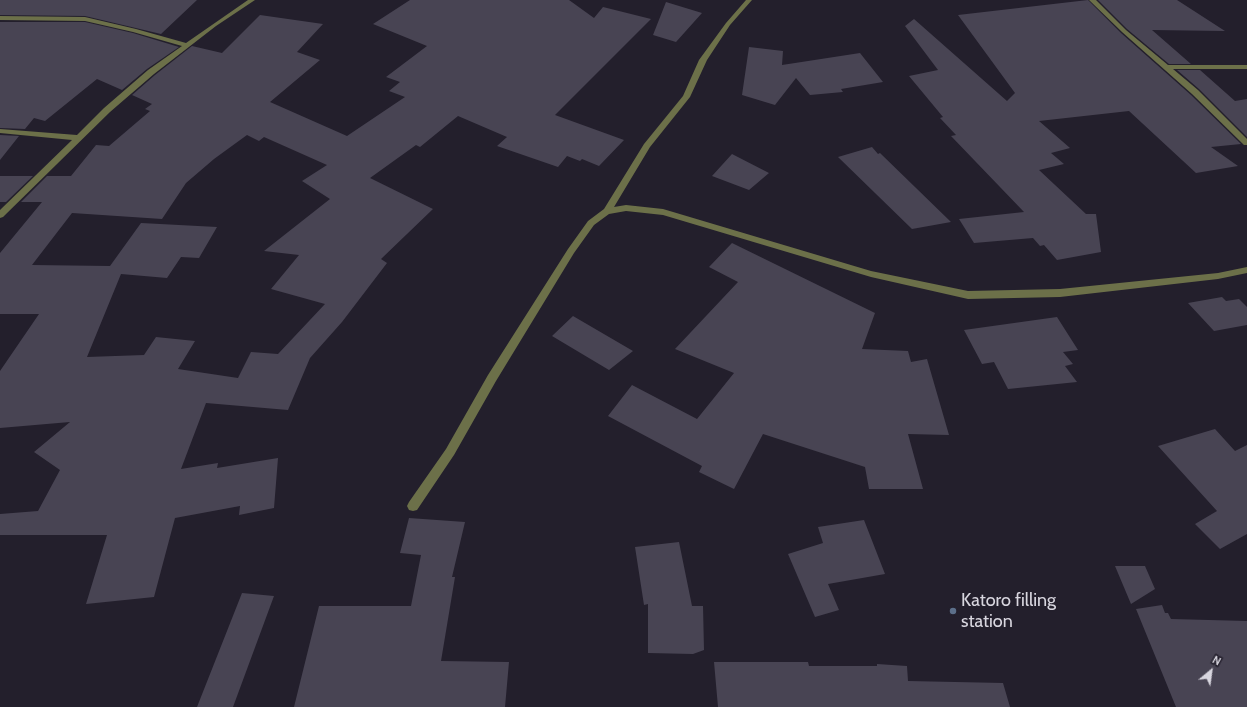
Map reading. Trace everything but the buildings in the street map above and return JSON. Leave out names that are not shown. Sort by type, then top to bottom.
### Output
[{"type":"street","points":[[1,212],[78,138],[151,72],[252,0]]},
{"type":"street","points":[[413,506],[450,452],[492,378],[571,251],[591,223],[607,211],[647,146],[686,97],[703,60],[728,24],[749,0]]},
{"type":"street","points":[[1092,0],[1195,92],[1247,142]]},
{"type":"street","points":[[0,18],[85,19],[134,30],[187,46]]},
{"type":"street","points":[[1166,67],[1247,67]]},
{"type":"street","points":[[0,131],[78,138]]},
{"type":"street","points":[[607,211],[626,208],[663,212],[870,274],[968,295],[1060,293],[1218,276],[1247,270]]},
{"type":"place","name":"Katoro filling station","points":[[953,611]]}]
